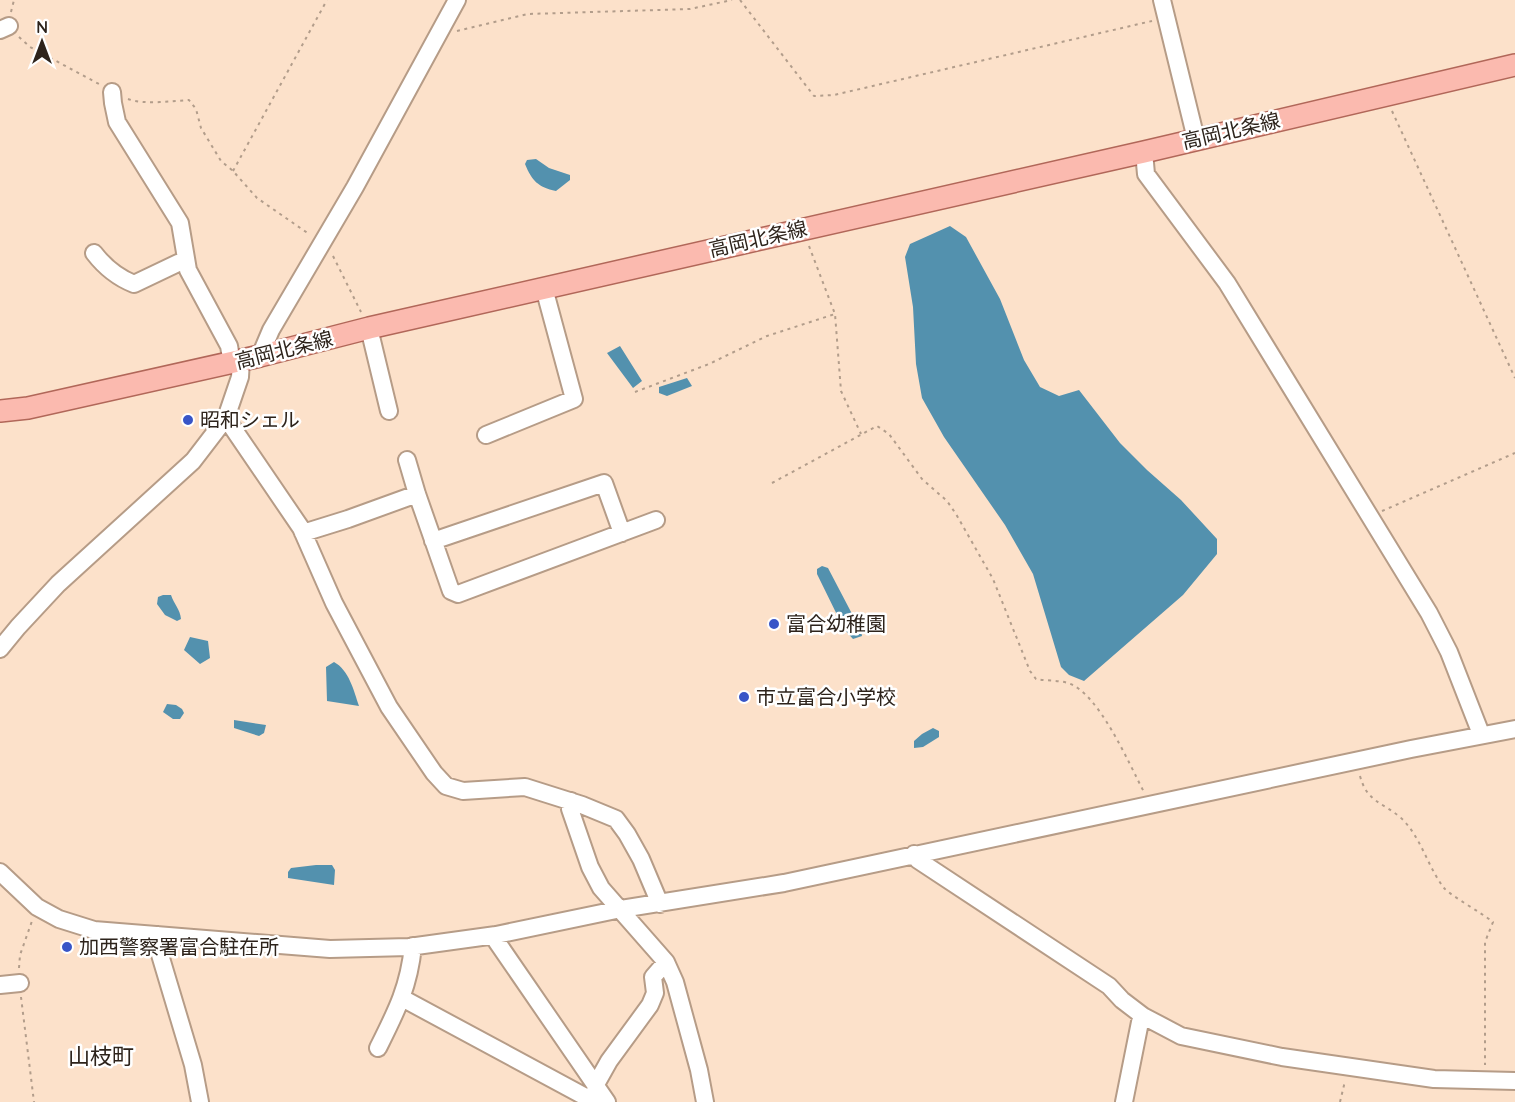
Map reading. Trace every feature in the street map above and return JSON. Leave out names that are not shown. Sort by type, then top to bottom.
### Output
[{"type":"main road","name":"高岡北条線","points":[[0,411],[28,408],[244,360],[369,328],[1144,152],[1515,65]]},
{"type":"street","points":[[0,649],[58,584],[193,461],[226,418],[244,360],[271,330],[323,244],[457,0]]},
{"type":"street","points":[[1162,0],[1196,139]]},
{"type":"street","points":[[112,92],[117,122],[180,223],[185,262],[229,346],[244,360]]},
{"type":"street","points":[[1144,152],[1146,174],[1227,283],[1430,613],[1449,652],[1481,734]]},
{"type":"street","points":[[94,253],[101,262],[126,281],[134,284],[178,263],[185,262]]},
{"type":"street","points":[[486,435],[574,399],[544,288]]},
{"type":"street","points":[[369,328],[389,411]]},
{"type":"street","points":[[226,418],[303,532],[334,603],[389,707],[416,749],[446,786],[463,791],[525,787],[571,801],[616,819],[636,850],[660,904]]},
{"type":"street","points":[[407,460],[451,591],[458,594],[656,520]]},
{"type":"street","points":[[433,541],[604,483],[622,533]]},
{"type":"street","points":[[303,532],[348,519],[417,494]]},
{"type":"street","points":[[0,872],[37,907],[59,919],[94,930],[330,949],[413,946],[496,935],[618,910],[784,883],[1481,734],[1515,729]]},
{"type":"street","points":[[571,801],[570,809],[590,867],[601,888],[666,963],[675,982],[705,1102]]},
{"type":"street","points":[[914,854],[918,860],[1109,986],[1122,1000],[1143,1016],[1180,1036],[1282,1057],[1434,1079],[1515,1081]]},
{"type":"street","points":[[158,935],[158,948],[193,1065],[200,1102]]},
{"type":"street","points":[[496,935],[498,942],[600,1098]]},
{"type":"street","points":[[378,1048],[402,998],[410,973],[413,946]]},
{"type":"street","points":[[600,1098],[609,1061],[650,1005],[655,993],[653,977],[666,963]]},
{"type":"street","points":[[0,985],[20,983]]},
{"type":"street","points":[[402,998],[600,1098]]},
{"type":"street","points":[[1124,1102],[1143,1016]]},
{"type":"path","points":[[14,0],[4,28],[30,47],[112,92],[134,101],[189,100],[196,109],[201,128],[221,161],[257,198],[330,251],[369,328]]},
{"type":"path","points":[[233,171],[327,0]]},
{"type":"path","points":[[440,34],[528,14],[690,9],[732,0]]},
{"type":"path","points":[[740,0],[814,96],[845,93],[1166,18]]},
{"type":"path","points":[[1385,96],[1515,378]]},
{"type":"path","points":[[802,229],[836,314],[841,391],[862,434]]},
{"type":"path","points":[[635,392],[709,364],[767,336],[836,314]]},
{"type":"path","points":[[772,483],[877,426],[889,434],[922,478],[947,501],[993,579],[1030,671],[1036,679],[1069,684],[1086,694],[1103,715],[1151,805]]},
{"type":"path","points":[[1372,516],[1515,453]]},
{"type":"path","points":[[1356,761],[1367,794],[1379,805],[1401,818],[1423,849],[1445,889],[1493,922],[1485,942],[1485,1080]]},
{"type":"path","points":[[34,1102],[20,983],[20,956],[37,907]]},
{"type":"path","points":[[1340,1102],[1348,1066]]},
{"type":"water","points":[[536,159],[549,168],[570,175],[570,180],[556,191],[540,185],[530,175],[525,164],[527,160]]},
{"type":"water","points":[[950,226],[966,237],[1000,299],[1024,360],[1040,387],[1059,396],[1079,390],[1120,443],[1181,500],[1217,539],[1217,554],[1183,595],[1084,681],[1069,675],[1061,667],[1033,574],[1005,525],[944,437],[922,398],[916,364],[913,307],[905,257],[910,244]]},
{"type":"water","points":[[620,346],[642,381],[633,388],[607,353]]},
{"type":"water","points":[[687,378],[692,386],[667,396],[659,393],[659,387]]},
{"type":"water","points":[[822,566],[828,568],[862,636],[853,639],[844,629],[817,574],[817,569]]},
{"type":"water","points":[[171,595],[181,619],[177,621],[165,615],[157,604],[158,597]]},
{"type":"water","points":[[190,637],[208,641],[210,658],[200,664],[184,650]]},
{"type":"water","points":[[334,662],[347,675],[359,706],[327,701],[326,667]]},
{"type":"water","points":[[167,704],[176,705],[182,709],[184,713],[180,719],[173,719],[163,712]]},
{"type":"water","points":[[234,720],[266,725],[264,733],[259,736],[234,728]]},
{"type":"water","points":[[933,728],[939,731],[939,737],[923,747],[914,748],[914,741]]},
{"type":"water","points":[[332,865],[335,870],[334,885],[288,878],[291,868]]},
{"type":"place","name":"昭和シェル","points":[[188,420]]},
{"type":"place","name":"富合幼稚園","points":[[774,624]]},
{"type":"place","name":"市立富合小学校","points":[[744,697]]},
{"type":"place","name":"加西警察署富合駐在所","points":[[67,947]]},
{"type":"district","name":"山枝町","points":[[101,1056]]}]
